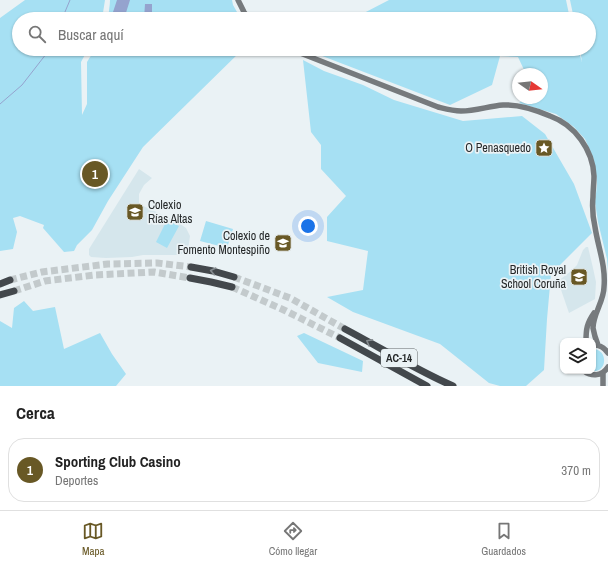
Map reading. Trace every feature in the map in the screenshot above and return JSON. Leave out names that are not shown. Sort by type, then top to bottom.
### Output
[{"type":"highway","points":[[192,267],[234,277]]},
{"type":"highway","points":[[190,278],[232,287]]},
{"type":"highway","points":[[0,284],[10,280]]},
{"type":"highway","points":[[0,295],[14,291]]},
{"type":"highway","name":"AC-14","points":[[345,329],[453,386]]},
{"type":"highway","name":"AC-14","points":[[340,338],[427,386]]},
{"type":"street","points":[[238,0],[244,12]]},
{"type":"street","points":[[307,56],[444,108],[462,111],[513,105],[552,116],[578,135],[584,143],[593,165],[593,209],[595,228],[602,258],[604,280],[603,296],[593,328],[595,338]]},
{"type":"street","points":[[586,338],[586,327],[598,308]]},
{"type":"street","points":[[596,345],[605,349],[608,353]]},
{"type":"street","points":[[587,374],[597,375],[607,369]]},
{"type":"street","points":[[603,385],[607,369]]},
{"type":"street","points":[[594,375],[603,385]]},
{"type":"shaded area","points":[[25,0],[105,0],[103,12],[12,12],[12,56],[84,56],[81,62],[82,115],[87,104],[87,62],[91,56],[236,56],[143,147],[108,201],[92,230],[77,245],[74,251],[64,252],[43,228],[44,225],[20,216],[13,218],[17,232],[13,249],[0,251],[0,18]]},
{"type":"shaded area","points":[[110,0],[232,0],[237,12],[109,12]]},
{"type":"shaded area","points":[[117,0],[130,0],[126,12],[113,12]]},
{"type":"shaded area","points":[[389,0],[566,0],[569,12],[366,12]]},
{"type":"shaded area","points":[[570,0],[608,0],[608,270],[595,202],[597,185],[596,172],[593,157],[585,139],[574,127],[556,114],[522,104],[548,104],[548,68],[523,68],[518,57],[500,56],[580,56],[582,62],[581,56],[596,56],[596,12],[573,12]]},
{"type":"shaded area","points":[[145,4],[152,4],[152,12],[144,12]]},
{"type":"shaded area","points":[[322,56],[500,56],[492,85],[450,105]]},
{"type":"shaded area","points":[[303,60],[324,71],[363,85],[394,100],[463,121],[522,116],[545,134],[574,184],[592,233],[551,274],[544,370],[526,386],[500,386],[489,383],[440,344],[353,312],[327,297],[363,290],[368,251],[327,241],[327,217],[346,196],[321,169],[321,145],[311,132]]},
{"type":"shaded area","name":"Colexio Rías Altas","points":[[139,169],[152,178],[144,185],[139,194],[139,204],[176,221],[186,228],[190,236],[188,250],[180,255],[143,255],[106,258],[91,257],[89,255],[89,249]]},
{"type":"shaded area","points":[[167,220],[179,226],[167,248],[156,242]]},
{"type":"shaded area","points":[[206,221],[233,229],[227,248],[200,241]]},
{"type":"shaded area","name":"British Royal School Coruña","points":[[588,247],[596,282],[595,299],[569,313],[558,281],[577,265],[583,250]]},
{"type":"shaded area","points":[[24,301],[33,311],[55,307],[64,349],[100,333],[126,374],[116,386],[0,386],[0,321],[12,328],[14,308]]},
{"type":"shaded area","points":[[304,333],[363,361],[362,372],[318,363],[297,336]]},
{"type":"shaded area","points":[[596,350],[601,353],[604,361],[601,368],[597,371]]},
{"type":"waterway","points":[[65,12],[70,0]]},
{"type":"waterway","points":[[0,104],[22,85],[45,56]]},
{"type":"tunnel","points":[[10,280],[42,272],[108,264],[157,263],[191,267]]},
{"type":"tunnel","points":[[14,291],[45,281],[95,275],[154,272],[190,278]]},
{"type":"tunnel","points":[[234,277],[290,298],[345,329]]},
{"type":"tunnel","points":[[232,287],[286,311],[340,338]]},
{"type":"place","name":"O Penasquedo","points":[[544,148]]},
{"type":"place","name":"Sporting Club Casino","points":[[95,174]]},
{"type":"place","name":"Colexio Rías Altas","points":[[135,212]]},
{"type":"place","name":"Colexio de Fomento Montespiño","points":[[283,243]]},
{"type":"place","name":"British Royal School Coruña","points":[[579,277]]}]
